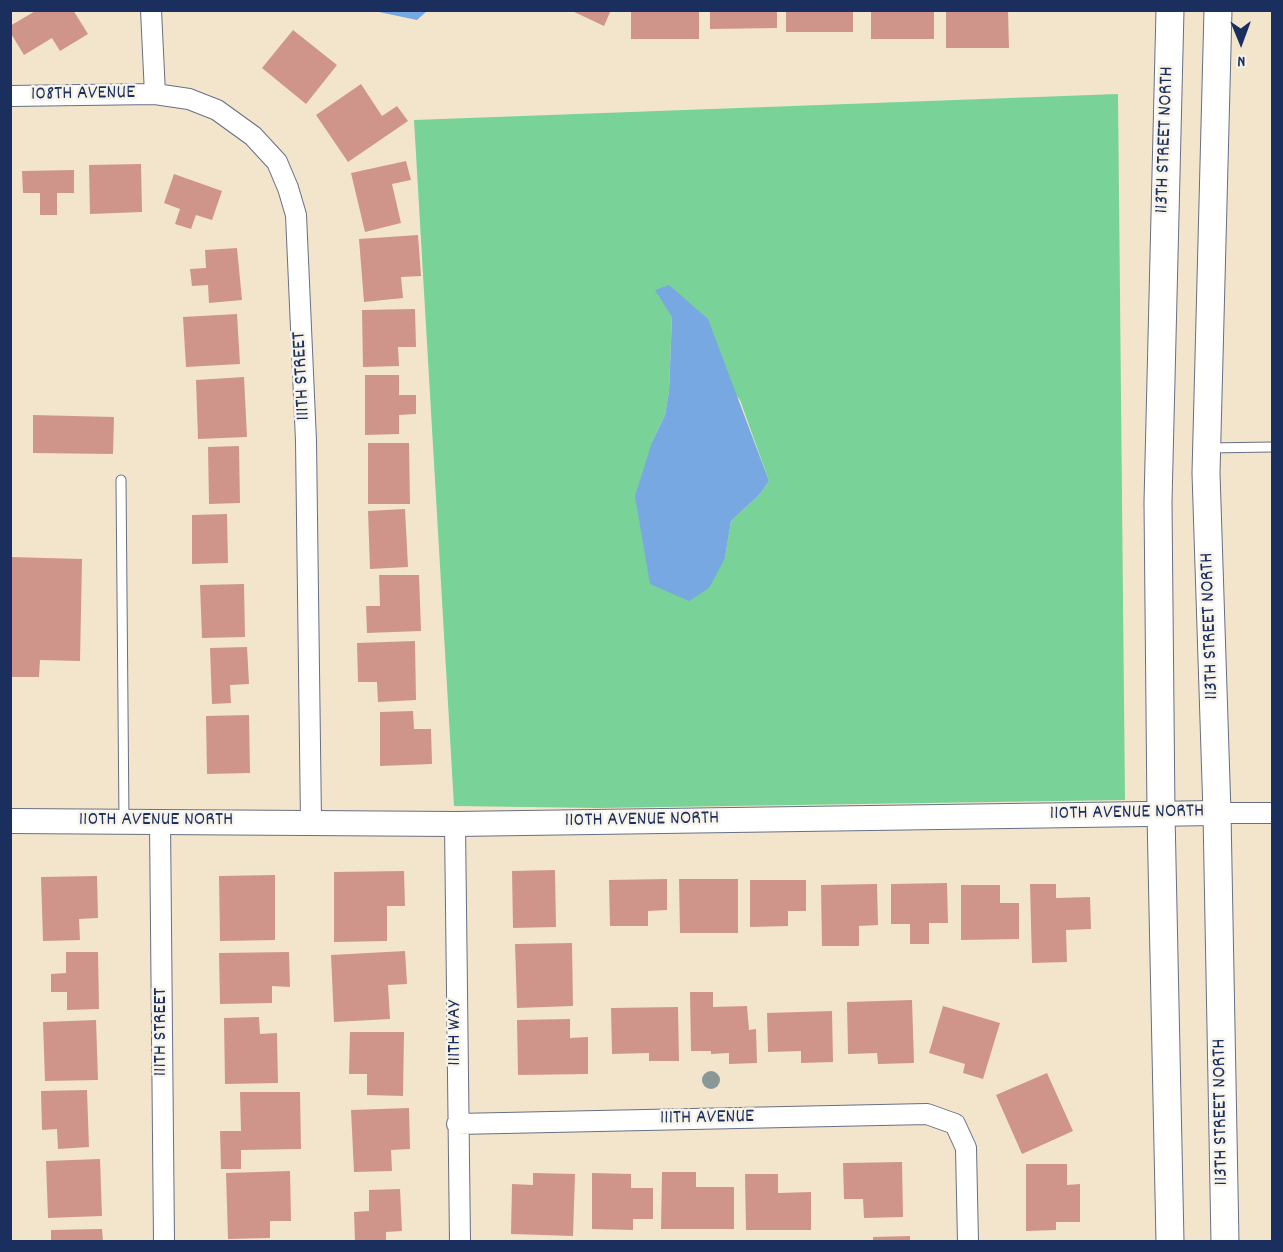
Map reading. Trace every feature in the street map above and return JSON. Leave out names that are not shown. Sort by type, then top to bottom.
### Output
[{"type":"main road","name":"113TH STREET NORTH","points":[[1170,10],[1158,502],[1161,814],[1170,1242]]},
{"type":"main road","name":"113TH STREET NORTH","points":[[1218,10],[1207,448],[1225,1242]]},
{"type":"street","points":[[151,10],[155,94]]},
{"type":"street","name":"108TH AVENUE","points":[[10,96],[155,94]]},
{"type":"street","name":"111TH STREET","points":[[155,94],[189,99],[217,110],[253,136],[277,162],[296,215],[306,441],[311,822]]},
{"type":"street","name":"110TH AVENUE NORTH","points":[[10,821],[455,824],[1272,813]]},
{"type":"street","name":"111TH STREET","points":[[160,822],[164,1242]]},
{"type":"street","name":"111TH WAY","points":[[455,824],[460,1242]]},
{"type":"street","name":"111TH AVENUE","points":[[457,1124],[927,1114],[955,1124],[966,1148],[968,1242]]},
{"type":"lane","points":[[1207,448],[1272,447]]},
{"type":"lane","points":[[121,480],[124,822]]},
{"type":"green space","points":[[1118,94],[1125,800],[599,808],[454,806],[414,120]],"holes":[[[672,316],[740,400],[769,481],[760,494],[731,521],[725,558],[652,442],[665,415],[669,391]]]},
{"type":"water","points":[[427,10],[417,20],[374,11]]},
{"type":"water","points":[[669,285],[708,319],[769,481],[760,494],[731,521],[725,558],[709,588],[689,601],[650,584],[635,496],[652,442],[665,415],[669,391],[672,317],[655,290]]},
{"type":"building","points":[[37,10],[73,10],[88,34],[60,51],[52,38],[24,55],[10,32],[10,26]]},
{"type":"building","points":[[570,10],[611,10],[604,26]]},
{"type":"building","points":[[631,10],[699,10],[699,39],[631,39]]},
{"type":"building","points":[[710,10],[777,10],[777,28],[710,29]]},
{"type":"building","points":[[786,10],[853,10],[853,32],[786,32]]},
{"type":"building","points":[[871,10],[934,10],[934,39],[871,39]]},
{"type":"building","points":[[946,10],[1008,10],[1009,48],[946,48]]},
{"type":"building","points":[[293,30],[337,65],[306,104],[262,68]]},
{"type":"building","points":[[361,84],[382,116],[397,106],[408,121],[348,162],[316,115]]},
{"type":"building","points":[[406,161],[411,180],[392,184],[401,223],[365,232],[351,173]]},
{"type":"building","points":[[141,164],[142,212],[90,214],[89,165]]},
{"type":"building","points":[[74,170],[74,193],[57,193],[57,215],[40,215],[40,193],[23,193],[22,171]]},
{"type":"building","points":[[174,174],[222,191],[212,220],[196,215],[191,229],[175,224],[180,209],[164,203]]},
{"type":"building","points":[[418,235],[421,276],[401,277],[403,298],[364,302],[359,239]]},
{"type":"building","points":[[237,248],[242,300],[209,303],[208,285],[192,286],[190,269],[206,268],[205,250]]},
{"type":"building","points":[[415,309],[416,347],[398,347],[399,366],[363,367],[362,310]]},
{"type":"building","points":[[237,314],[240,364],[186,367],[183,317]]},
{"type":"building","points":[[365,375],[399,375],[399,395],[416,395],[416,414],[399,415],[399,434],[365,435]]},
{"type":"building","points":[[244,377],[247,437],[198,439],[196,380]]},
{"type":"building","points":[[33,415],[114,417],[113,454],[33,453]]},
{"type":"building","points":[[368,443],[409,443],[410,504],[368,504]]},
{"type":"building","points":[[239,446],[240,503],[209,504],[208,447]]},
{"type":"building","points":[[405,509],[408,567],[370,569],[368,511]]},
{"type":"building","points":[[227,514],[228,563],[192,564],[192,515]]},
{"type":"building","points":[[10,557],[82,559],[80,661],[40,660],[39,677],[10,677]]},
{"type":"building","points":[[379,575],[419,575],[421,631],[367,633],[366,606],[380,606]]},
{"type":"building","points":[[244,584],[245,637],[202,638],[200,585]]},
{"type":"building","points":[[415,641],[416,700],[378,702],[377,682],[358,682],[357,643]]},
{"type":"building","points":[[247,647],[249,684],[230,685],[231,703],[212,704],[210,648]]},
{"type":"building","points":[[413,711],[414,729],[431,729],[432,764],[380,766],[380,712]]},
{"type":"building","points":[[249,715],[250,773],[207,774],[206,716]]},
{"type":"building","points":[[555,870],[556,927],[513,928],[512,871]]},
{"type":"building","points":[[404,871],[405,906],[387,906],[387,941],[334,942],[334,872]]},
{"type":"building","points":[[275,875],[275,940],[220,941],[219,876]]},
{"type":"building","points":[[97,876],[98,918],[79,919],[80,940],[43,941],[41,877]]},
{"type":"building","points":[[667,879],[667,910],[648,911],[648,926],[610,926],[609,880]]},
{"type":"building","points":[[679,879],[738,879],[738,933],[680,933]]},
{"type":"building","points":[[750,880],[806,880],[806,911],[788,911],[788,926],[750,927]]},
{"type":"building","points":[[947,883],[948,923],[929,923],[929,944],[910,944],[910,924],[891,924],[891,884]]},
{"type":"building","points":[[877,884],[878,925],[859,926],[859,946],[822,946],[821,885]]},
{"type":"building","points":[[1030,884],[1056,884],[1056,898],[1090,897],[1091,929],[1066,930],[1067,962],[1032,963]]},
{"type":"building","points":[[961,885],[1000,885],[1000,903],[1019,903],[1019,939],[961,940]]},
{"type":"building","points":[[572,943],[573,1006],[517,1008],[515,944]]},
{"type":"building","points":[[405,951],[407,984],[388,985],[390,1019],[334,1022],[331,955]]},
{"type":"building","points":[[66,952],[98,952],[99,1009],[67,1010],[67,992],[51,992],[51,974],[66,973]]},
{"type":"building","points":[[289,952],[290,987],[272,986],[272,1003],[220,1004],[219,953]]},
{"type":"building","points":[[690,992],[713,992],[713,1007],[747,1006],[749,1030],[756,1029],[757,1063],[729,1064],[729,1053],[711,1054],[711,1051],[691,1051]]},
{"type":"building","points":[[912,1000],[914,1063],[878,1064],[877,1053],[848,1054],[847,1002]]},
{"type":"building","points":[[943,1006],[1000,1023],[983,1079],[963,1073],[965,1064],[929,1053]]},
{"type":"building","points":[[678,1007],[679,1061],[649,1061],[649,1053],[612,1054],[611,1008]]},
{"type":"building","points":[[832,1011],[833,1062],[801,1063],[801,1051],[768,1052],[767,1013]]},
{"type":"building","points":[[259,1017],[260,1034],[277,1033],[278,1083],[225,1084],[224,1018]]},
{"type":"building","points":[[570,1019],[570,1038],[588,1037],[588,1074],[518,1075],[517,1020]]},
{"type":"building","points":[[96,1020],[98,1080],[45,1081],[43,1022]]},
{"type":"building","points":[[350,1032],[404,1032],[403,1096],[367,1095],[367,1074],[349,1074]]},
{"type":"building","points":[[1047,1073],[1073,1131],[1022,1154],[996,1095]]},
{"type":"building","points":[[87,1090],[89,1147],[58,1149],[57,1129],[42,1130],[41,1091]]},
{"type":"building","points":[[240,1092],[300,1092],[301,1149],[241,1150],[241,1169],[221,1169],[220,1131],[241,1131]]},
{"type":"building","points":[[409,1108],[410,1149],[391,1150],[392,1171],[354,1172],[351,1110]]},
{"type":"building","points":[[100,1159],[102,1216],[48,1218],[46,1161]]},
{"type":"building","points":[[902,1162],[903,1217],[864,1218],[863,1199],[844,1199],[843,1163]]},
{"type":"building","points":[[1026,1164],[1067,1164],[1067,1185],[1080,1184],[1080,1222],[1056,1222],[1056,1230],[1026,1231]]},
{"type":"building","points":[[290,1171],[291,1221],[270,1221],[270,1238],[228,1239],[226,1173]]},
{"type":"building","points":[[662,1172],[696,1172],[696,1187],[734,1187],[734,1229],[661,1229]]},
{"type":"building","points":[[533,1173],[575,1174],[573,1236],[511,1234],[512,1184],[533,1185]]},
{"type":"building","points":[[592,1173],[631,1174],[631,1188],[653,1188],[653,1219],[633,1219],[633,1230],[592,1229]]},
{"type":"building","points":[[745,1174],[778,1174],[778,1193],[811,1192],[811,1230],[746,1230]]},
{"type":"building","points":[[400,1189],[402,1231],[386,1232],[386,1242],[355,1242],[354,1212],[369,1211],[369,1190]]},
{"type":"building","points":[[102,1229],[103,1242],[51,1242],[51,1230]]},
{"type":"building","points":[[910,1236],[910,1242],[873,1242],[873,1237]]}]
